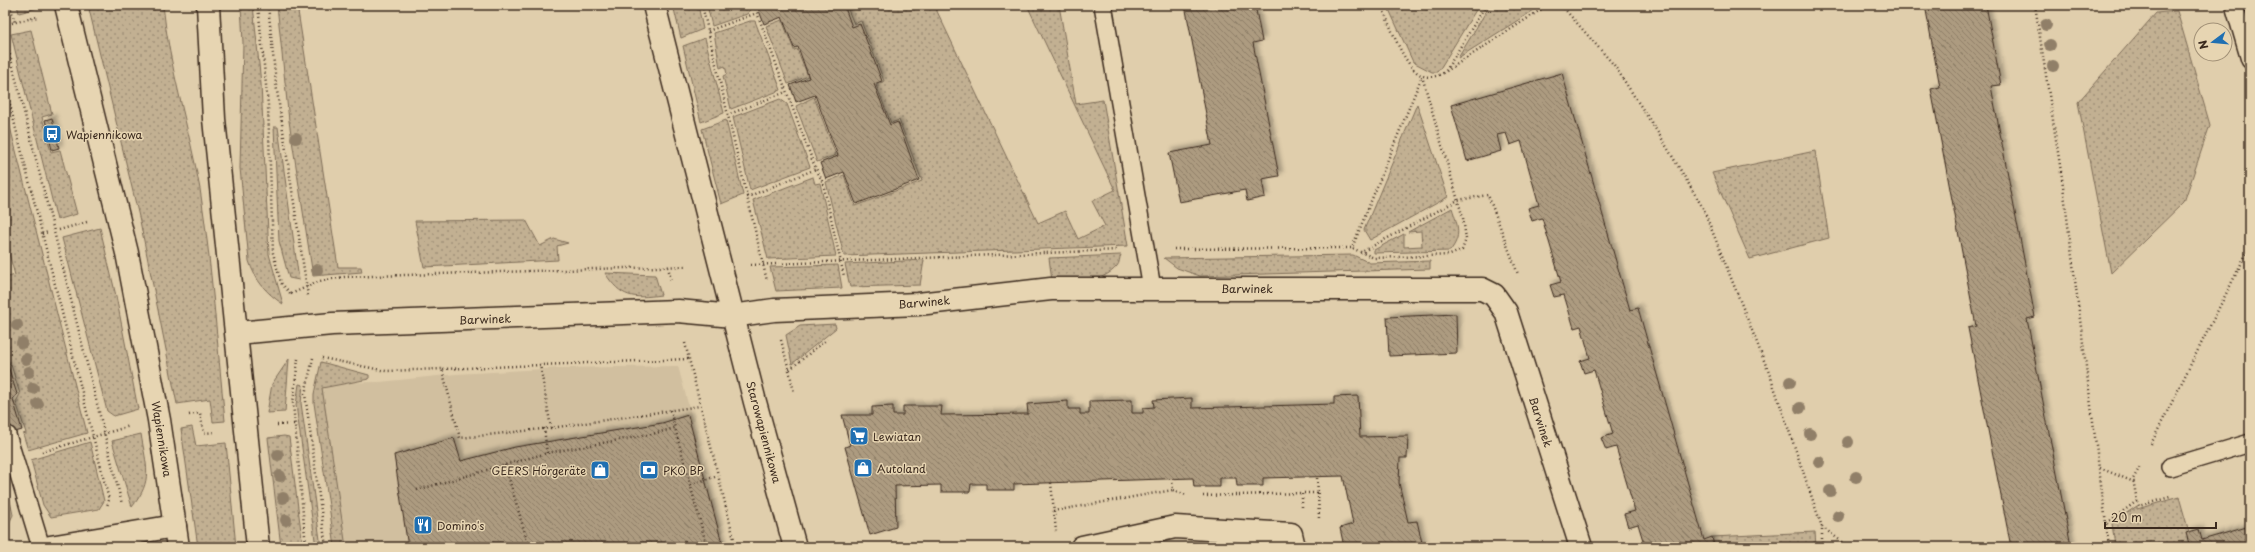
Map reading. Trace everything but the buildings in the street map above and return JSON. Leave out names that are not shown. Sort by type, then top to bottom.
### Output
[{"type":"street","name":"Wapiennikowa","points":[[66,5],[127,253],[159,420],[176,537]]},
{"type":"street","points":[[208,5],[214,119],[258,547]]},
{"type":"street","points":[[654,5],[733,316]]},
{"type":"street","name":"Barwinek","points":[[237,333],[332,324],[678,311],[733,316],[774,310],[918,304],[1051,289],[1482,289],[1494,295],[1506,312],[1581,547]]},
{"type":"street","name":"Starowapiennikowa","points":[[733,316],[795,547]]},
{"type":"street","points":[[1082,547],[1175,528],[1293,540]]},
{"type":"street","points":[[50,547],[176,537]]},
{"type":"lane","points":[[1103,5],[1152,288]]},
{"type":"lane","points":[[2234,5],[2250,60]]},
{"type":"lane","points":[[7,435],[41,547]]},
{"type":"lane","points":[[2170,467],[2250,443]]},
{"type":"path","points":[[10,5],[15,22]]},
{"type":"path","points":[[258,5],[268,106],[273,253],[281,283],[292,294],[292,301]]},
{"type":"path","points":[[268,5],[276,84],[309,303]]},
{"type":"path","points":[[702,5],[763,264],[1145,249],[1352,248],[1360,253],[1374,258],[1450,256],[1462,250],[1466,239],[1463,218],[1422,76],[1410,66],[1381,5]]},
{"type":"path","points":[[754,5],[786,92],[816,169],[823,183],[841,261]]},
{"type":"path","points":[[1445,72],[1486,5]]},
{"type":"path","points":[[1422,76],[1435,77],[1445,72],[1548,5]]},
{"type":"path","points":[[1561,5],[1614,65],[1662,139],[1703,208],[1770,378],[1822,527],[1822,547]]},
{"type":"path","points":[[2035,5],[2062,178],[2109,547]]},
{"type":"path","points":[[708,31],[757,13]]},
{"type":"path","points":[[8,24],[39,16]]},
{"type":"path","points":[[5,35],[122,506]]},
{"type":"path","points":[[1352,248],[1422,76]]},
{"type":"path","points":[[5,85],[109,500],[105,513]]},
{"type":"path","points":[[728,115],[786,92]]},
{"type":"path","points":[[747,197],[816,169]]},
{"type":"path","points":[[1360,253],[1458,200]]},
{"type":"path","points":[[59,230],[88,222]]},
{"type":"path","points":[[42,234],[48,232]]},
{"type":"path","points":[[2148,451],[2250,246]]},
{"type":"path","points":[[292,294],[320,281],[344,277],[680,266]]},
{"type":"path","points":[[684,337],[688,359],[736,547]]},
{"type":"path","points":[[299,352],[293,403],[306,547]]},
{"type":"path","points":[[298,358],[313,356],[386,371],[688,359]]},
{"type":"path","points":[[313,356],[305,394],[326,547]]},
{"type":"path","points":[[540,364],[551,428]]},
{"type":"path","points":[[442,369],[460,438],[551,428],[700,406]]},
{"type":"path","points":[[789,370],[794,392]]},
{"type":"path","points":[[670,410],[707,547]]},
{"type":"path","points":[[200,413],[204,433]]},
{"type":"path","points":[[270,426],[295,424]]},
{"type":"path","points":[[72,442],[132,425]]},
{"type":"path","points":[[544,428],[547,453]]},
{"type":"path","points":[[417,490],[547,453],[652,434],[675,428]]},
{"type":"path","points":[[2107,522],[2137,501],[2134,482],[2144,458]]},
{"type":"path","points":[[505,465],[529,547]]},
{"type":"path","points":[[2100,468],[2134,482]]},
{"type":"path","points":[[691,484],[718,476]]},
{"type":"path","points":[[1195,496],[1318,493],[1317,477]]},
{"type":"path","points":[[1172,480],[1173,490]]},
{"type":"path","points":[[1051,483],[1056,533]]},
{"type":"path","points":[[1053,511],[1173,490],[1187,496]]},
{"type":"path","points":[[1293,540],[1302,517],[1302,493]]},
{"type":"path","points":[[1822,527],[1849,547]]},
{"type":"shaded area","points":[[17,5],[45,5],[45,6],[19,13]]},
{"type":"shaded area","points":[[88,5],[163,5],[174,74],[200,189],[211,276],[225,421],[213,422],[210,399],[177,404],[140,221]]},
{"type":"shaded area","points":[[241,5],[253,5],[261,84],[269,254],[283,304],[262,286],[254,274],[249,261],[240,168],[243,43]]},
{"type":"shaded area","points":[[277,5],[297,5],[338,267],[361,267],[362,272],[313,276],[289,121]]},
{"type":"shaded area","points":[[673,5],[698,5],[703,29],[681,38]]},
{"type":"shaded area","points":[[707,5],[749,5],[750,10],[747,14],[712,26]]},
{"type":"shaded area","points":[[846,5],[934,5],[1038,223],[1065,211],[1078,239],[1105,226],[1092,201],[1115,190],[1027,5],[1059,5],[1076,104],[1103,100],[1128,246],[844,256],[826,182],[844,175],[855,206],[922,181],[899,120],[891,123],[876,85],[884,81],[861,21],[854,24]]},
{"type":"shaded area","points":[[1387,5],[1479,5],[1441,67],[1437,72],[1432,72],[1413,62]]},
{"type":"shaded area","points":[[1490,5],[1542,5],[1458,58]]},
{"type":"shaded area","points":[[2177,11],[2210,125],[2184,202],[2111,273],[2078,102],[2156,13]]},
{"type":"shaded area","points":[[782,20],[794,50],[797,49],[808,76],[788,84],[766,26]]},
{"type":"shaded area","points":[[750,21],[755,21],[781,90],[731,109],[723,76],[727,74],[725,66],[720,68],[714,33]]},
{"type":"shaded area","points":[[31,30],[52,114],[42,117],[51,152],[60,150],[77,214],[57,220],[11,34]]},
{"type":"shaded area","points":[[705,38],[724,113],[701,122],[683,46]]},
{"type":"shaded area","points":[[814,97],[836,155],[817,162],[796,106]]},
{"type":"shaded area","points":[[780,99],[787,104],[810,167],[750,190],[733,117]]},
{"type":"shaded area","points":[[1417,104],[1448,197],[1370,240],[1364,230]]},
{"type":"shaded area","points":[[5,107],[87,433],[28,450],[23,434],[26,433],[16,402],[20,394],[11,365],[5,361],[5,278],[15,275],[5,240]]},
{"type":"shaded area","points":[[726,120],[743,195],[721,204],[702,129]]},
{"type":"shaded area","points":[[274,127],[278,127],[299,280],[289,278],[279,241]]},
{"type":"shaded area","points":[[1815,151],[1829,238],[1750,259],[1712,173]]},
{"type":"shaded area","points":[[813,177],[815,184],[820,183],[836,256],[768,259],[753,200]]},
{"type":"shaded area","points":[[1452,208],[1458,231],[1454,246],[1450,251],[1374,253],[1374,250],[1404,234],[1404,247],[1422,246],[1421,231],[1408,232]]},
{"type":"shaded area","points":[[526,220],[540,246],[554,239],[568,243],[557,246],[558,260],[424,267],[415,221]]},
{"type":"shaded area","points":[[100,228],[116,296],[138,409],[114,416],[107,411],[62,238]]},
{"type":"shaded area","points":[[1121,255],[1117,266],[1111,272],[1103,276],[1095,279],[1078,281],[1052,281],[1049,258]]},
{"type":"shaded area","points":[[1353,255],[1370,263],[1430,261],[1430,269],[1200,276],[1177,268],[1164,258]]},
{"type":"shaded area","points":[[924,260],[920,285],[850,287],[845,264]]},
{"type":"shaded area","points":[[838,265],[842,288],[776,291],[770,267]]},
{"type":"shaded area","points":[[605,273],[655,275],[661,295],[643,297],[628,295],[617,288]]},
{"type":"shaded area","points":[[835,324],[836,328],[792,364],[786,335],[800,326]]},
{"type":"shaded area","points":[[289,359],[285,412],[267,413],[272,384]]},
{"type":"shaded area","points":[[321,362],[369,375],[369,379],[322,388],[346,547],[335,547],[314,403],[314,394]]},
{"type":"shaded area","points":[[678,366],[726,547],[346,547],[320,383],[380,382],[456,374],[561,368]]},
{"type":"shaded area","points":[[299,384],[303,385],[301,403],[321,547],[316,547],[296,405]]},
{"type":"shaded area","points":[[192,427],[196,446],[226,443],[236,547],[198,547],[181,429]]},
{"type":"shaded area","points":[[141,434],[147,472],[143,489],[132,507],[112,441]]},
{"type":"shaded area","points":[[284,436],[289,437],[303,547],[281,547],[268,438]]},
{"type":"shaded area","points":[[90,442],[104,501],[99,509],[51,517],[43,505],[31,460]]},
{"type":"shaded area","points":[[5,477],[13,515],[5,531]]},
{"type":"shaded area","points":[[2179,497],[2189,532],[2189,544],[2178,547],[2115,547],[2112,523],[2137,506],[2137,509]]},
{"type":"shaded area","points":[[1815,532],[1816,547],[1714,547],[1712,537]]},
{"type":"place","name":"Wapiennikowa","points":[[52,134]]},
{"type":"place","name":"Lewiatan","points":[[859,436]]},
{"type":"place","name":"Autoland","points":[[863,468]]},
{"type":"place","name":"GEERS Hörgeräte","points":[[600,470]]},
{"type":"place","name":"PKO BP","points":[[649,470]]},
{"type":"place","name":"Domino's","points":[[423,525]]}]
